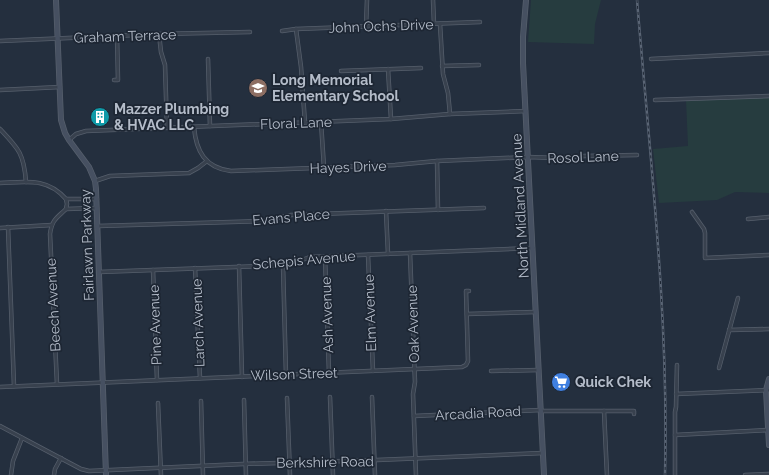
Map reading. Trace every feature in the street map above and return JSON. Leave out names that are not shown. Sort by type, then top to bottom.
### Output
[{"type":"street","name":"Fairlawn Parkway","points":[[56,0],[61,120],[69,140],[89,167],[95,180],[96,189],[106,473]]},
{"type":"street","points":[[366,27],[367,0]]},
{"type":"street","points":[[433,0],[434,24]]},
{"type":"street","name":"North Midland Avenue","points":[[526,0],[523,50],[544,475]]},
{"type":"street","name":"John Ochs Drive","points":[[282,31],[296,29],[480,22]]},
{"type":"street","points":[[440,24],[442,66],[444,81],[448,93],[450,114]]},
{"type":"street","points":[[296,29],[301,67],[305,123]]},
{"type":"street","name":"Graham Terrace","points":[[0,41],[159,34],[250,32]]},
{"type":"street","points":[[159,34],[161,52],[165,65],[167,128]]},
{"type":"street","points":[[114,80],[118,80],[117,36]]},
{"type":"street","points":[[652,59],[769,53]]},
{"type":"street","points":[[208,59],[210,126]]},
{"type":"street","points":[[442,66],[479,65]]},
{"type":"street","points":[[341,71],[421,68]]},
{"type":"street","points":[[388,69],[391,119]]},
{"type":"street","points":[[0,90],[60,87]]},
{"type":"street","points":[[655,100],[769,96]]},
{"type":"street","name":"Floral Lane","points":[[69,140],[76,134],[86,131],[305,123],[526,111]]},
{"type":"street","points":[[321,122],[324,168]]},
{"type":"street","points":[[95,180],[110,176],[189,173],[207,161],[201,154],[196,144],[194,127]]},
{"type":"street","points":[[0,129],[14,144],[22,157],[26,182]]},
{"type":"street","name":"Rosol Lane","points":[[528,157],[556,158],[637,155]]},
{"type":"street","name":"Hayes Drive","points":[[207,161],[217,168],[229,171],[395,165],[437,161],[528,157]]},
{"type":"street","points":[[437,161],[438,210]]},
{"type":"street","points":[[0,184],[26,182],[46,184],[54,188],[66,199],[67,204],[66,209],[54,221],[52,226],[0,228]]},
{"type":"street","points":[[66,199],[97,199]]},
{"type":"street","points":[[66,209],[97,208]]},
{"type":"street","name":"Evans Place","points":[[98,226],[262,221],[291,215],[484,208]]},
{"type":"street","points":[[386,211],[388,254]]},
{"type":"street","points":[[692,212],[704,229],[705,258],[769,254]]},
{"type":"street","points":[[748,219],[769,217]]},
{"type":"street","name":"Beech Avenue","points":[[52,226],[50,234],[57,384]]},
{"type":"street","points":[[8,227],[14,386]]},
{"type":"street","name":"Schepis Avenue","points":[[99,272],[283,265],[295,263],[310,257],[533,248]]},
{"type":"street","name":"Oak Avenue","points":[[410,253],[415,382],[413,394],[416,475]]},
{"type":"street","name":"Elm Avenue","points":[[368,255],[373,371]]},
{"type":"street","name":"Ash Avenue","points":[[324,257],[329,373]]},
{"type":"street","points":[[283,265],[286,375]]},
{"type":"street","points":[[239,266],[242,376]]},
{"type":"street","name":"Larch Avenue","points":[[195,268],[200,378]]},
{"type":"street","name":"Pine Avenue","points":[[153,270],[157,380]]},
{"type":"street","points":[[469,291],[466,291],[467,314],[536,312]]},
{"type":"street","points":[[719,368],[738,298]]},
{"type":"street","name":"Wilson Street","points":[[0,387],[462,367],[466,365],[468,361],[467,314]]},
{"type":"street","points":[[729,330],[769,329]]},
{"type":"street","points":[[675,475],[677,365]]},
{"type":"street","points":[[491,371],[539,370]]},
{"type":"street","points":[[769,380],[769,445]]},
{"type":"street","points":[[676,394],[768,390]]},
{"type":"street","points":[[330,397],[333,475]]},
{"type":"street","points":[[372,397],[375,475]]},
{"type":"street","points":[[287,398],[290,475]]},
{"type":"street","points":[[244,400],[246,475]]},
{"type":"street","points":[[201,401],[203,475]]},
{"type":"street","points":[[158,403],[161,475]]},
{"type":"street","name":"Arcadia Road","points":[[414,416],[541,410],[634,410],[634,414]]},
{"type":"street","points":[[604,410],[608,475]]},
{"type":"street","name":"Berkshire Road","points":[[0,426],[85,470],[106,473],[161,468],[289,462],[332,462],[543,453]]},
{"type":"street","points":[[675,435],[769,430]]},
{"type":"street","points":[[11,475],[15,454],[22,438]]},
{"type":"street","points":[[54,475],[55,469],[61,458]]},
{"type":"street","points":[[745,475],[769,474]]},
{"type":"green space","points":[[531,0],[601,0],[595,24],[594,44],[528,42]]},
{"type":"green space","points":[[769,97],[769,193],[735,192],[717,200],[659,203],[653,149],[688,146],[686,100]]},
{"type":"railway","points":[[637,0],[653,178],[661,296],[664,356],[665,475]]},
{"type":"place","name":"Long Memorial Elementary School","points":[[258,88]]},
{"type":"place","name":"Mazzer Plumbing & HVAC LLC","points":[[100,117]]},
{"type":"place","name":"Quick Chek","points":[[561,382]]}]
